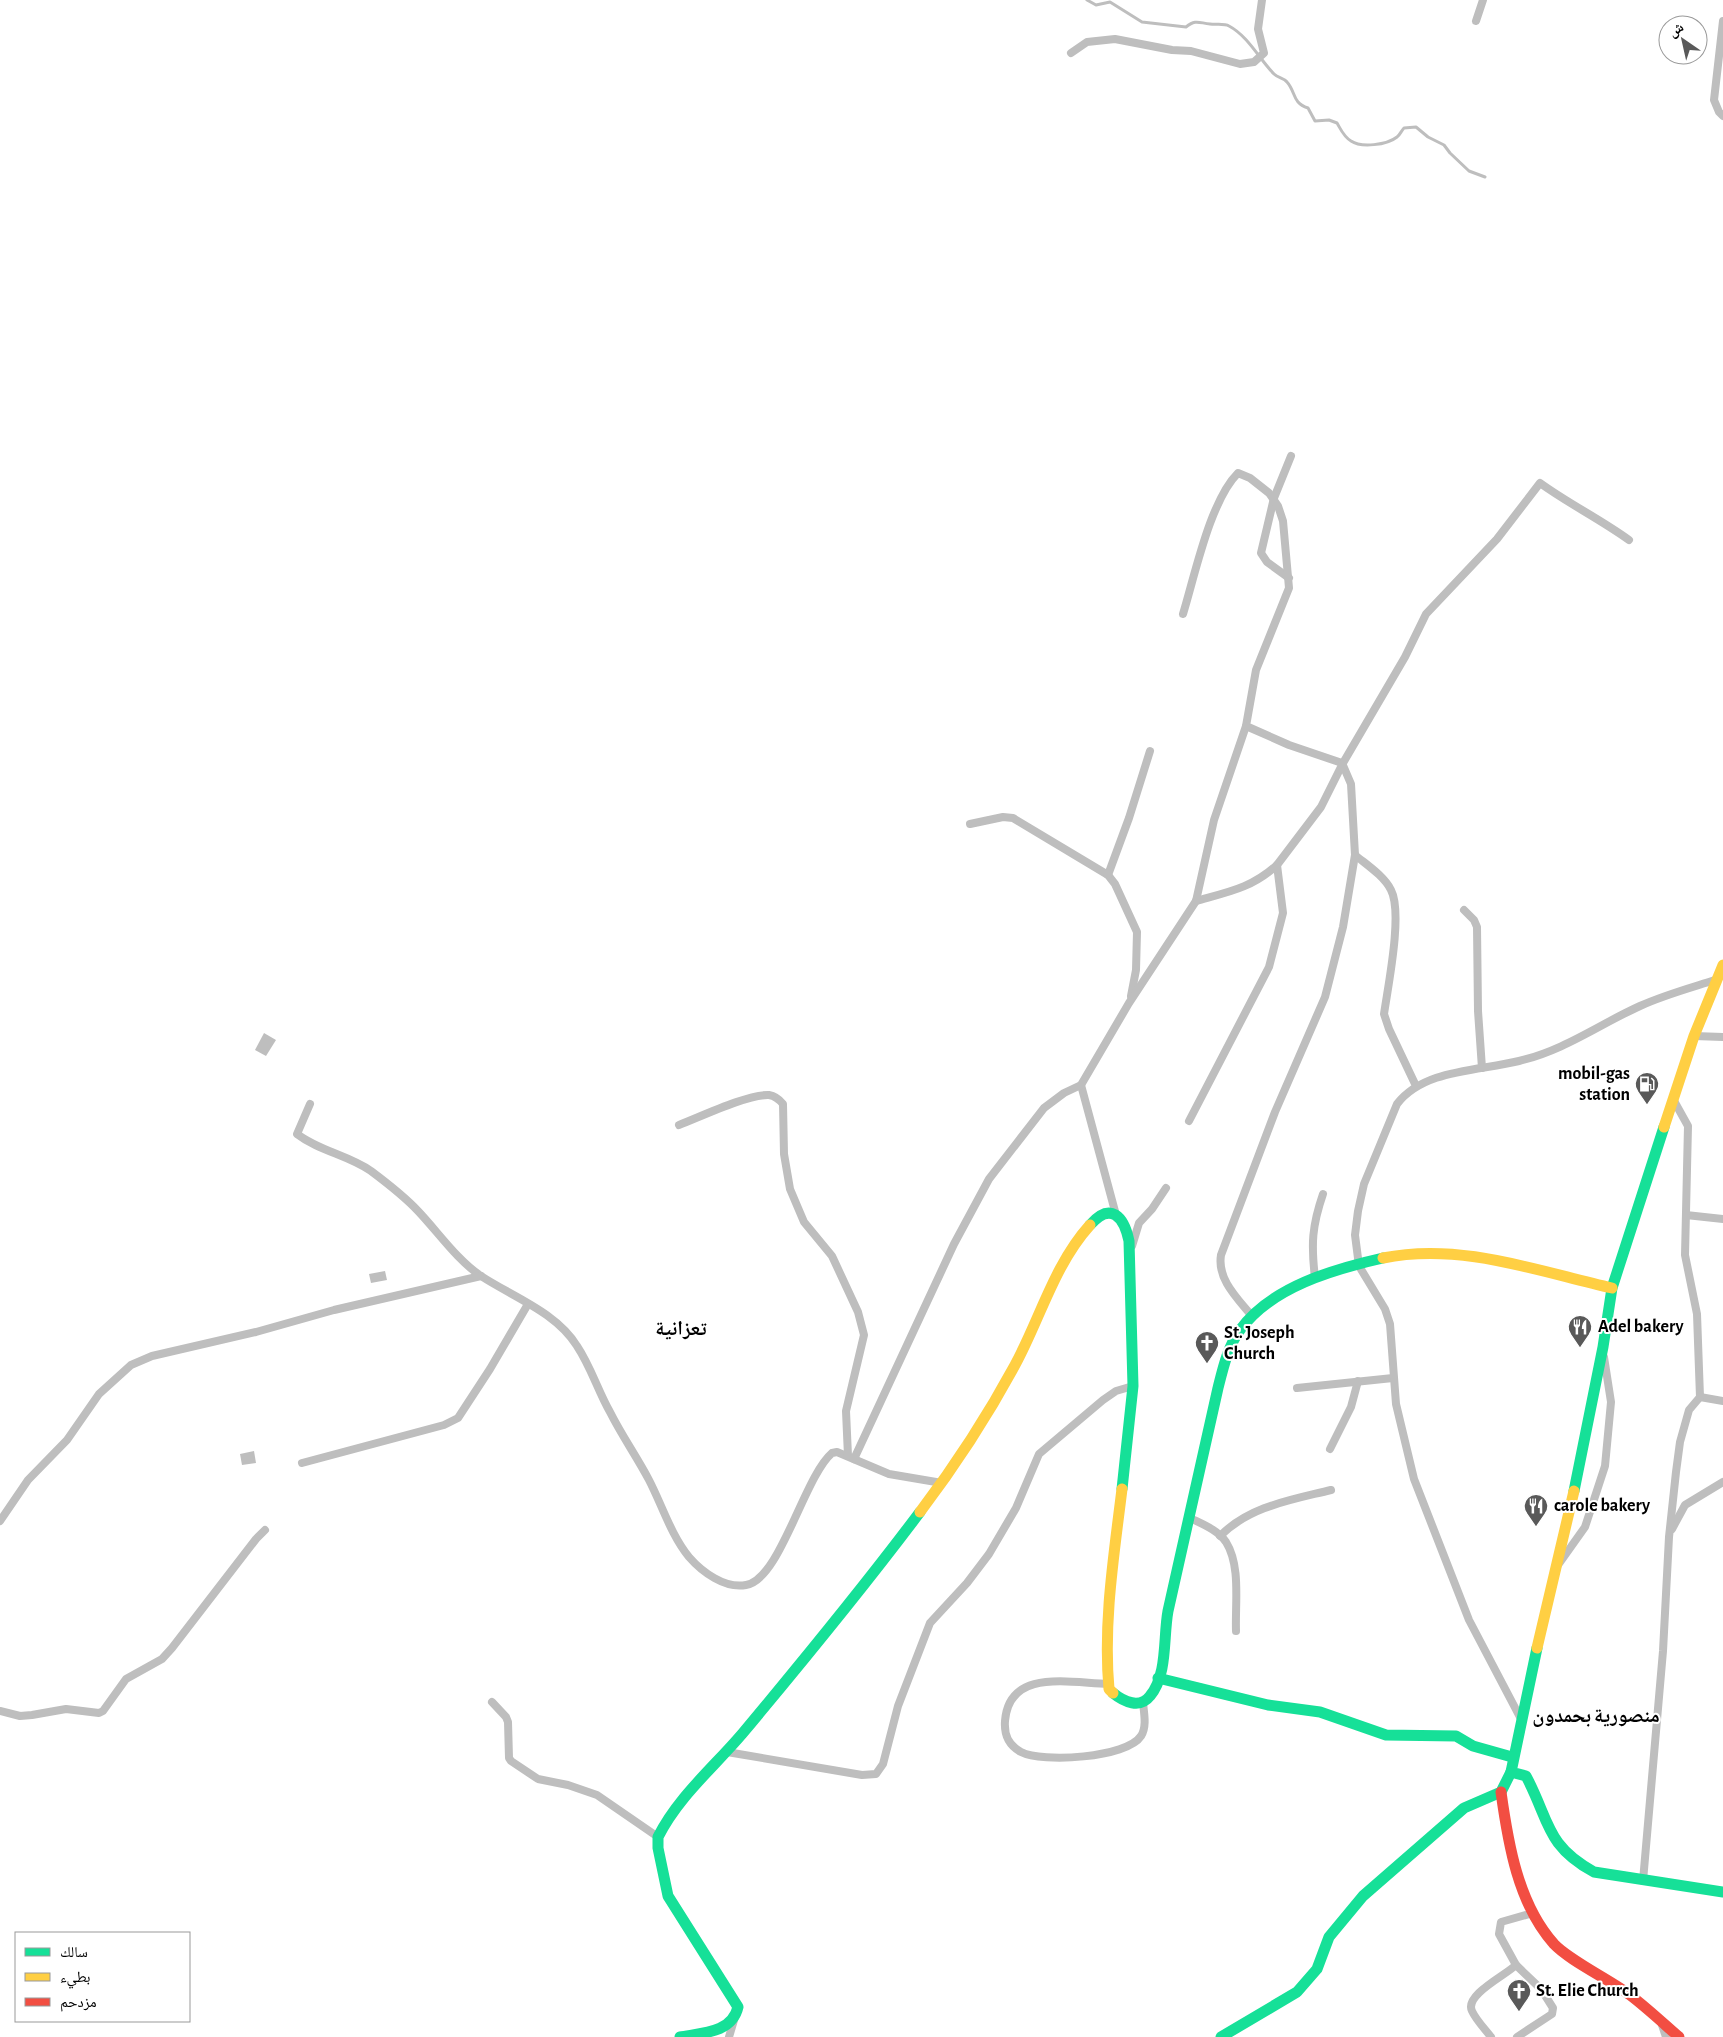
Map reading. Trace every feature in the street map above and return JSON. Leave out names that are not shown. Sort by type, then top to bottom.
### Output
[{"type":"street","points":[[1071,53],[1087,42],[1115,39],[1172,50],[1191,51],[1240,64],[1254,62],[1264,53],[1258,29],[1262,0]]},
{"type":"street","points":[[1476,21],[1483,0]]},
{"type":"street","points":[[1723,21],[1714,100],[1719,112],[1723,116]]},
{"type":"street","points":[[1288,578],[1267,562],[1261,553],[1274,498],[1291,456]]},
{"type":"street","points":[[851,1458],[980,1194],[1001,1162],[1044,1108],[1064,1093],[1081,1085],[1129,1003],[1196,901],[1214,820],[1246,726],[1256,670],[1287,596],[1288,578],[1283,520],[1274,498],[1250,478],[1238,473],[1231,480],[1215,512],[1183,614]]},
{"type":"street","points":[[1196,901],[1233,891],[1261,880],[1277,865],[1321,807],[1342,763],[1405,657],[1426,614],[1497,539],[1540,483],[1567,503],[1603,521],[1629,540]]},
{"type":"street","points":[[1246,726],[1289,745],[1342,763],[1351,784],[1355,855],[1343,927],[1325,997],[1265,1137],[1219,1263],[1224,1278],[1251,1315]]},
{"type":"street","points":[[1108,875],[1129,818],[1150,751]]},
{"type":"street","points":[[970,824],[1002,816],[1013,818],[1108,875],[1115,884],[1137,932],[1136,970],[1129,1003]]},
{"type":"street","points":[[1355,855],[1386,882],[1394,899],[1396,917],[1384,1014],[1389,1029],[1416,1086]]},
{"type":"street","points":[[1189,1121],[1269,967],[1283,912],[1277,865]]},
{"type":"street","points":[[1464,910],[1474,920],[1476,927],[1478,1011],[1482,1068]]},
{"type":"street","points":[[1679,2037],[1630,1995],[1556,1946],[1546,1937],[1533,1913],[1509,1842],[1501,1792],[1511,1772],[1512,1757],[1522,1721],[1536,1650],[1557,1568],[1603,1347],[1612,1288],[1694,1036],[1715,980],[1723,965]]},
{"type":"street","points":[[1522,1721],[1469,1620],[1414,1479],[1405,1446],[1393,1378],[1390,1324],[1385,1309],[1359,1266],[1355,1235],[1364,1184],[1397,1104],[1405,1093],[1416,1086],[1482,1068],[1519,1061],[1550,1051],[1573,1042],[1641,1006],[1715,980]]},
{"type":"street","points":[[1694,1036],[1723,1037]]},
{"type":"street","points":[[1081,1085],[1116,1215],[1125,1223],[1130,1252],[1132,1386],[1109,1605],[1108,1684],[1114,1694],[1124,1701],[1132,1704],[1142,1703],[1149,1698],[1158,1678],[1166,1620],[1230,1349],[1251,1315],[1284,1292],[1315,1278],[1411,1254],[1446,1253],[1612,1288]]},
{"type":"street","points":[[679,1124],[755,1097],[769,1095],[776,1097],[783,1104],[784,1154],[790,1189],[804,1222],[832,1256],[858,1312],[863,1329],[863,1346],[846,1411],[851,1458]]},
{"type":"street","points":[[1643,1881],[1663,1651],[1669,1537],[1680,1442],[1689,1410],[1700,1398],[1697,1314],[1686,1255],[1688,1126],[1673,1099]]},
{"type":"street","points":[[310,1104],[297,1134],[308,1142],[370,1170],[416,1208],[460,1258],[481,1276],[556,1322],[576,1344],[593,1374],[609,1410],[649,1480],[687,1555],[698,1567],[722,1582],[734,1586],[746,1585],[753,1583],[761,1576],[786,1538],[808,1488],[823,1463],[832,1453],[851,1458],[889,1474],[942,1483]]},
{"type":"street","points":[[1130,1252],[1139,1223],[1152,1209],[1166,1188]]},
{"type":"street","points":[[1315,1278],[1311,1242],[1312,1229],[1322,1194]]},
{"type":"street","points":[[680,2037],[722,2028],[738,2012],[735,2000],[693,1939],[668,1896],[658,1854],[658,1838],[671,1815],[696,1782],[728,1752],[856,1598],[942,1483],[1015,1365],[1062,1264],[1078,1238],[1101,1215],[1116,1215]]},
{"type":"street","points":[[1686,1215],[1723,1219]]},
{"type":"street","points":[[0,1521],[28,1480],[68,1440],[99,1394],[131,1365],[152,1356],[256,1332],[334,1310],[481,1276]]},
{"type":"street","points":[[302,1463],[444,1425],[458,1418],[528,1304]]},
{"type":"street","points":[[1557,1568],[1585,1527],[1605,1466],[1611,1402],[1603,1347]]},
{"type":"street","points":[[1297,1388],[1393,1378]]},
{"type":"street","points":[[1330,1450],[1351,1407],[1358,1381]]},
{"type":"street","points":[[728,1752],[862,1775],[876,1774],[883,1764],[898,1706],[930,1623],[967,1583],[989,1554],[1016,1508],[1039,1454],[1103,1400],[1116,1391],[1132,1386]]},
{"type":"street","points":[[1700,1398],[1723,1401]]},
{"type":"street","points":[[1669,1537],[1685,1505],[1723,1482]]},
{"type":"street","points":[[1220,1536],[1231,1525],[1249,1514],[1280,1502],[1331,1490]]},
{"type":"street","points":[[1190,1518],[1209,1527],[1225,1541],[1235,1564],[1236,1631]]},
{"type":"street","points":[[0,1711],[20,1716],[66,1708],[99,1714],[126,1679],[162,1659],[172,1648],[265,1530]]},
{"type":"street","points":[[1158,1678],[1268,1704],[1320,1712],[1386,1735],[1456,1736],[1473,1746],[1512,1757]]},
{"type":"street","points":[[1108,1684],[1040,1682],[1028,1684],[1017,1691],[1009,1703],[1005,1717],[1004,1732],[1010,1744],[1022,1753],[1068,1759],[1096,1755],[1127,1746],[1141,1737],[1145,1725],[1142,1703]]},
{"type":"street","points":[[492,1702],[506,1716],[508,1722],[509,1758],[511,1761],[538,1779],[568,1785],[597,1795],[658,1838]]},
{"type":"street","points":[[1511,1772],[1526,1776],[1553,1841],[1579,1865],[1594,1872],[1723,1892]]},
{"type":"street","points":[[1221,2037],[1297,1992],[1317,1969],[1326,1943],[1333,1931],[1363,1896],[1464,1808],[1501,1792]]},
{"type":"street","points":[[1517,2037],[1552,2014],[1553,2008],[1541,1989],[1516,1965],[1502,1942],[1499,1927],[1507,1919],[1533,1913]]},
{"type":"street","points":[[1491,2037],[1471,2011],[1470,2004],[1476,1994],[1516,1965]]},
{"type":"street","points":[[729,2037],[734,2018]]},
{"type":"street","points":[[1661,2021],[1666,2037]]},
{"type":"shaded area","points":[[264,1033],[276,1040],[266,1056],[255,1050]]},
{"type":"shaded area","points":[[385,1271],[387,1280],[371,1283],[369,1274]]},
{"type":"shaded area","points":[[254,1451],[256,1463],[242,1465],[240,1454]]},
{"type":"waterway","points":[[1087,0],[1096,5],[1110,2],[1142,22],[1186,27],[1198,22],[1227,25],[1236,30],[1248,42],[1274,74],[1287,82],[1299,103],[1308,108],[1315,121],[1329,120],[1337,123],[1349,139],[1355,143],[1367,145],[1393,140],[1404,128],[1416,127],[1428,137],[1444,145],[1469,171],[1485,177]]},
{"type":"traffic: fast","points":[[1574,1491],[1603,1347],[1612,1288],[1664,1127]]},
{"type":"traffic: fast","points":[[1090,1225],[1104,1214],[1116,1215],[1124,1225],[1129,1241],[1133,1386],[1122,1489]]},
{"type":"traffic: fast","points":[[1113,1693],[1132,1703],[1142,1702],[1150,1696],[1160,1677],[1168,1611],[1174,1583],[1220,1380],[1226,1358],[1236,1336],[1253,1315],[1286,1291],[1324,1274],[1383,1258]]},
{"type":"traffic: fast","points":[[680,2037],[706,2033],[723,2027],[735,2016],[738,2007],[668,1896],[658,1848],[658,1837],[675,1809],[788,1679],[920,1512]]},
{"type":"traffic: fast","points":[[1537,1648],[1511,1772],[1526,1776],[1557,1842],[1578,1862],[1594,1872],[1723,1892]]},
{"type":"traffic: fast","points":[[1158,1678],[1268,1705],[1320,1712],[1386,1735],[1456,1736],[1473,1746],[1512,1757]]},
{"type":"traffic: fast","points":[[1221,2037],[1297,1992],[1317,1969],[1329,1937],[1363,1896],[1464,1808],[1501,1792],[1511,1772]]},
{"type":"traffic: slow","points":[[1664,1127],[1694,1036],[1723,965]]},
{"type":"traffic: slow","points":[[920,1512],[958,1459],[994,1403],[1024,1347],[1057,1275],[1077,1241],[1090,1225]]},
{"type":"traffic: slow","points":[[1383,1258],[1412,1254],[1470,1256],[1527,1267],[1612,1288]]},
{"type":"traffic: slow","points":[[1113,1693],[1109,1689],[1108,1614],[1122,1489]]},
{"type":"traffic: slow","points":[[1537,1648],[1574,1491]]},
{"type":"traffic: jam","points":[[1501,1792],[1511,1852],[1523,1892],[1542,1928],[1561,1950],[1630,1995],[1679,2037]]},
{"type":"place","name":"mobil-gas station","points":[[1647,1105]]},
{"type":"place","name":"Adel bakery","points":[[1580,1348]]},
{"type":"place","name":"St. Joseph Church","points":[[1207,1364]]},
{"type":"place","name":"carole bakery","points":[[1536,1527]]},
{"type":"place","name":"St. Elie Church","points":[[1519,2012]]},
{"type":"district","name":"تعزانية","points":[[681,1329]]},
{"type":"district","name":"منصورية بحمدون","points":[[1596,1716]]}]
